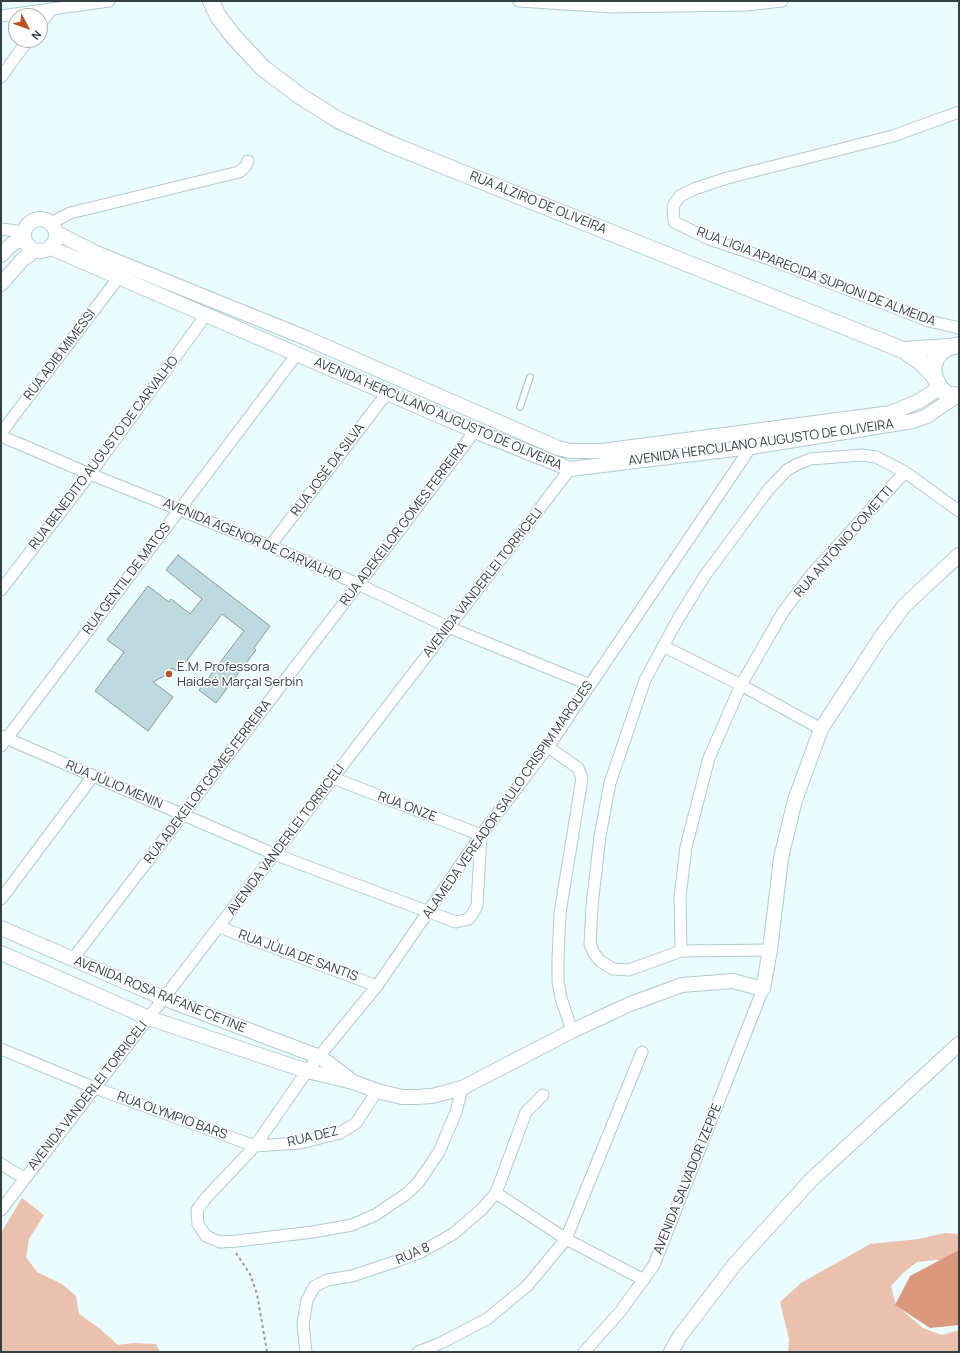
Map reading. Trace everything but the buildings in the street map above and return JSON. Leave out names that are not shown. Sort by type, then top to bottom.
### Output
[{"type":"main road","name":"RUA ALZIRO DE OLIVEIRA","points":[[211,1],[218,16],[233,36],[263,68],[300,96],[338,120],[390,144],[903,350],[921,362],[947,394],[958,396]]},
{"type":"main road","name":"RUA ALZIRO DE OLIVEIRA","points":[[903,350],[954,346]]},
{"type":"main road","name":"RUA ALZIRO DE OLIVEIRA","points":[[937,382],[933,367],[936,359],[941,352],[954,346]]},
{"type":"street","points":[[1,16],[85,6],[110,1]]},
{"type":"street","points":[[519,1],[612,7],[746,5],[782,1]]},
{"type":"street","points":[[48,14],[51,10]]},
{"type":"street","points":[[1,77],[22,48]]},
{"type":"street","name":"RUA LIGIA APARECIDA SUPIONI DE ALMEIDA","points":[[959,112],[893,136],[727,178],[694,189],[680,196],[673,206],[674,222],[709,239],[769,259],[929,322],[959,328]]},
{"type":"street","points":[[54,228],[70,213],[238,172],[246,166],[248,160]]},
{"type":"street","points":[[35,220],[46,220],[54,228],[57,238],[51,248],[40,252],[34,251],[26,243],[24,235],[26,227],[35,220]]},
{"type":"street","name":"AVENIDA HERCULANO AUGUSTO DE OLIVEIRA","points":[[54,228],[96,253],[371,365],[558,448],[579,452],[602,451],[891,413],[919,401],[937,382]]},
{"type":"street","points":[[1,229],[24,235]]},
{"type":"street","points":[[1,255],[24,235]]},
{"type":"street","name":"AVENIDA HERCULANO AUGUSTO DE OLIVEIRA","points":[[51,248],[475,431],[570,469],[752,447],[913,421],[927,416],[958,396]]},
{"type":"street","points":[[1,284],[23,258],[34,251]]},
{"type":"street","name":"RUA ADIB MIMESSI","points":[[1,433],[119,277]]},
{"type":"street","name":"RUA BENEDITO AUGUSTO DE CARVALHO","points":[[1,590],[90,474],[206,315]]},
{"type":"street","name":"RUA GENTIL DE MATOS","points":[[3,740],[297,354]]},
{"type":"street","name":"RUA JOSÉ DA SILVA","points":[[270,546],[386,393]]},
{"type":"street","name":"RUA ADEKEILOR GOMES FERREIRA","points":[[72,960],[475,431]]},
{"type":"street","name":"AVENIDA AGENOR DE CARVALHO","points":[[1,436],[90,474],[270,546],[358,584],[448,627],[590,685]]},
{"type":"street","name":"ALAMEDA VEREADOR SAULO CRISPIM MARQUES","points":[[462,1088],[456,1112],[439,1152],[418,1183],[405,1195],[375,1215],[352,1225],[313,1232],[220,1242],[206,1236],[198,1224],[197,1210],[220,1181],[255,1146],[307,1071],[377,986],[481,835],[548,747],[752,447]]},
{"type":"street","points":[[570,469],[577,460],[579,452]]},
{"type":"street","points":[[770,950],[681,951],[629,970],[613,969],[600,961],[594,953],[590,944],[592,906],[610,783],[646,680],[678,619],[706,574],[769,489],[787,470],[796,465],[810,459],[862,456],[876,457],[905,472],[959,511]]},
{"type":"street","name":"AVENIDA VANDERLEI TORRICELI","points":[[1,1210],[24,1178],[149,1018],[570,469]]},
{"type":"street","name":"RUA ANTÔNIO COMETTI","points":[[681,951],[680,897],[686,847],[709,758],[741,685],[784,612],[812,575],[905,472]]},
{"type":"street","points":[[353,1082],[377,1091],[402,1097],[432,1096],[462,1088],[572,1031],[630,1004],[682,985],[733,981],[763,989],[770,950],[781,858],[795,800],[821,728],[904,605],[959,555]]},
{"type":"street","points":[[664,646],[821,728]]},
{"type":"street","name":"RUA JÚLIO MENIN","points":[[3,740],[94,776],[274,854],[456,922],[462,922],[469,919],[477,906],[481,835]]},
{"type":"street","points":[[548,747],[578,768],[582,778],[560,913],[558,960],[561,998],[572,1031]]},
{"type":"street","points":[[1,899],[94,776]]},
{"type":"street","name":"RUA ONZE","points":[[333,778],[481,835]]},
{"type":"street","name":"RUA JÚLIA DE SANTIS","points":[[219,927],[377,986]]},
{"type":"street","name":"AVENIDA ROSA RAFANE CETINE","points":[[1,928],[72,960],[163,998],[320,1057],[353,1082]]},
{"type":"street","name":"AVENIDA ROSA RAFANE CETINE","points":[[1,953],[149,1018],[307,1071],[353,1082]]},
{"type":"street","name":"AVENIDA SALVADOR IZEPPE","points":[[584,1352],[620,1312],[644,1280],[661,1250],[763,989]]},
{"type":"street","points":[[671,1352],[680,1336],[735,1264],[811,1180],[959,1044]]},
{"type":"street","name":"RUA OLYMPIO BARS","points":[[1,1049],[95,1088],[255,1146]]},
{"type":"street","points":[[418,1352],[441,1344],[487,1319],[527,1286],[566,1239],[642,1052]]},
{"type":"street","name":"RUA DEZ","points":[[255,1146],[300,1143],[340,1133],[356,1123],[377,1091]]},
{"type":"street","name":"RUA 8","points":[[306,1352],[304,1324],[307,1300],[315,1286],[327,1280],[352,1276],[421,1252],[453,1234],[482,1209],[496,1193],[526,1112],[543,1095]]},
{"type":"street","points":[[1,1164],[24,1178]]},
{"type":"street","points":[[496,1193],[566,1239],[644,1280]]},
{"type":"lane","points":[[520,407],[530,377]]},
{"type":"path","points":[[229,1241],[250,1274],[257,1294],[267,1352]]},
{"type":"shaded area","points":[[22,1198],[44,1215],[29,1239],[26,1257],[37,1272],[62,1284],[76,1296],[79,1314],[99,1328],[118,1345],[133,1343],[156,1344],[160,1352],[1,1352],[1,1233]]},
{"type":"shaded area","points":[[944,1233],[959,1234],[959,1261],[936,1260],[917,1262],[903,1273],[891,1286],[896,1305],[923,1328],[942,1335],[959,1330],[959,1352],[788,1352],[789,1339],[780,1302],[801,1283],[870,1244],[919,1239]]},
{"type":"shaded area","points":[[959,1250],[959,1325],[930,1328],[895,1305],[910,1276]]},
{"type":"place","name":"E.M. Professora Haideé Marçal Serbin","points":[[169,674]]}]
